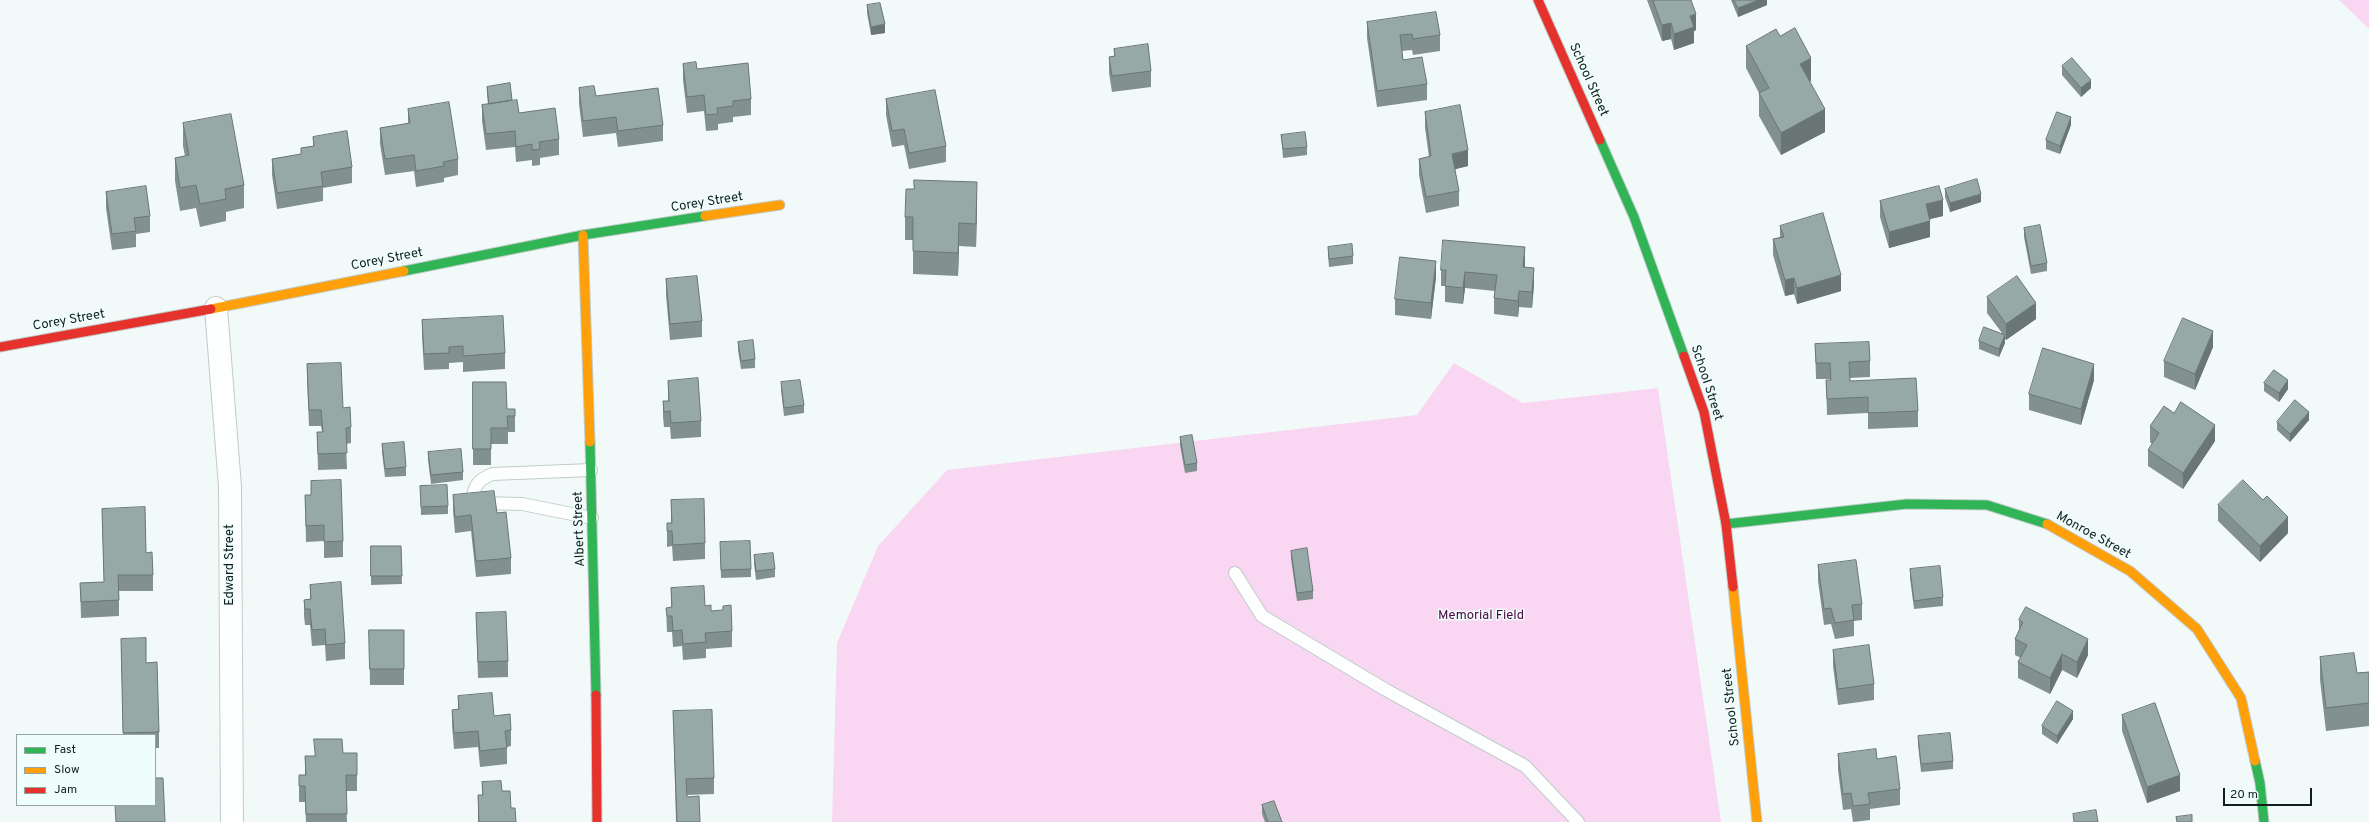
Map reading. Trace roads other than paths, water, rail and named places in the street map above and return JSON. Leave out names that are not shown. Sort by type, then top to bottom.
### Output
[{"type":"street","name":"School Street","points":[[1538,0],[1634,217],[1704,412],[1726,524],[1757,822]]},
{"type":"street","name":"Corey Street","points":[[0,347],[216,308],[583,235],[780,205]]},
{"type":"street","name":"Albert Street","points":[[583,235],[596,634],[597,822]]},
{"type":"street","name":"Edward Street","points":[[216,308],[230,487],[232,822]]},
{"type":"street","name":"Monroe Street","points":[[1726,524],[1907,504],[1987,505],[2052,526],[2130,572],[2197,629],[2241,698],[2260,782],[2264,822]]},
{"type":"lane","points":[[590,470],[492,474],[481,479],[474,488],[473,496],[480,503],[522,504],[592,518]]},
{"type":"lane","points":[[1235,573],[1262,616],[1386,690],[1525,766],[1578,822]]},
{"type":"park label","name":"Memorial Field","points":[[1481,616]]}]
